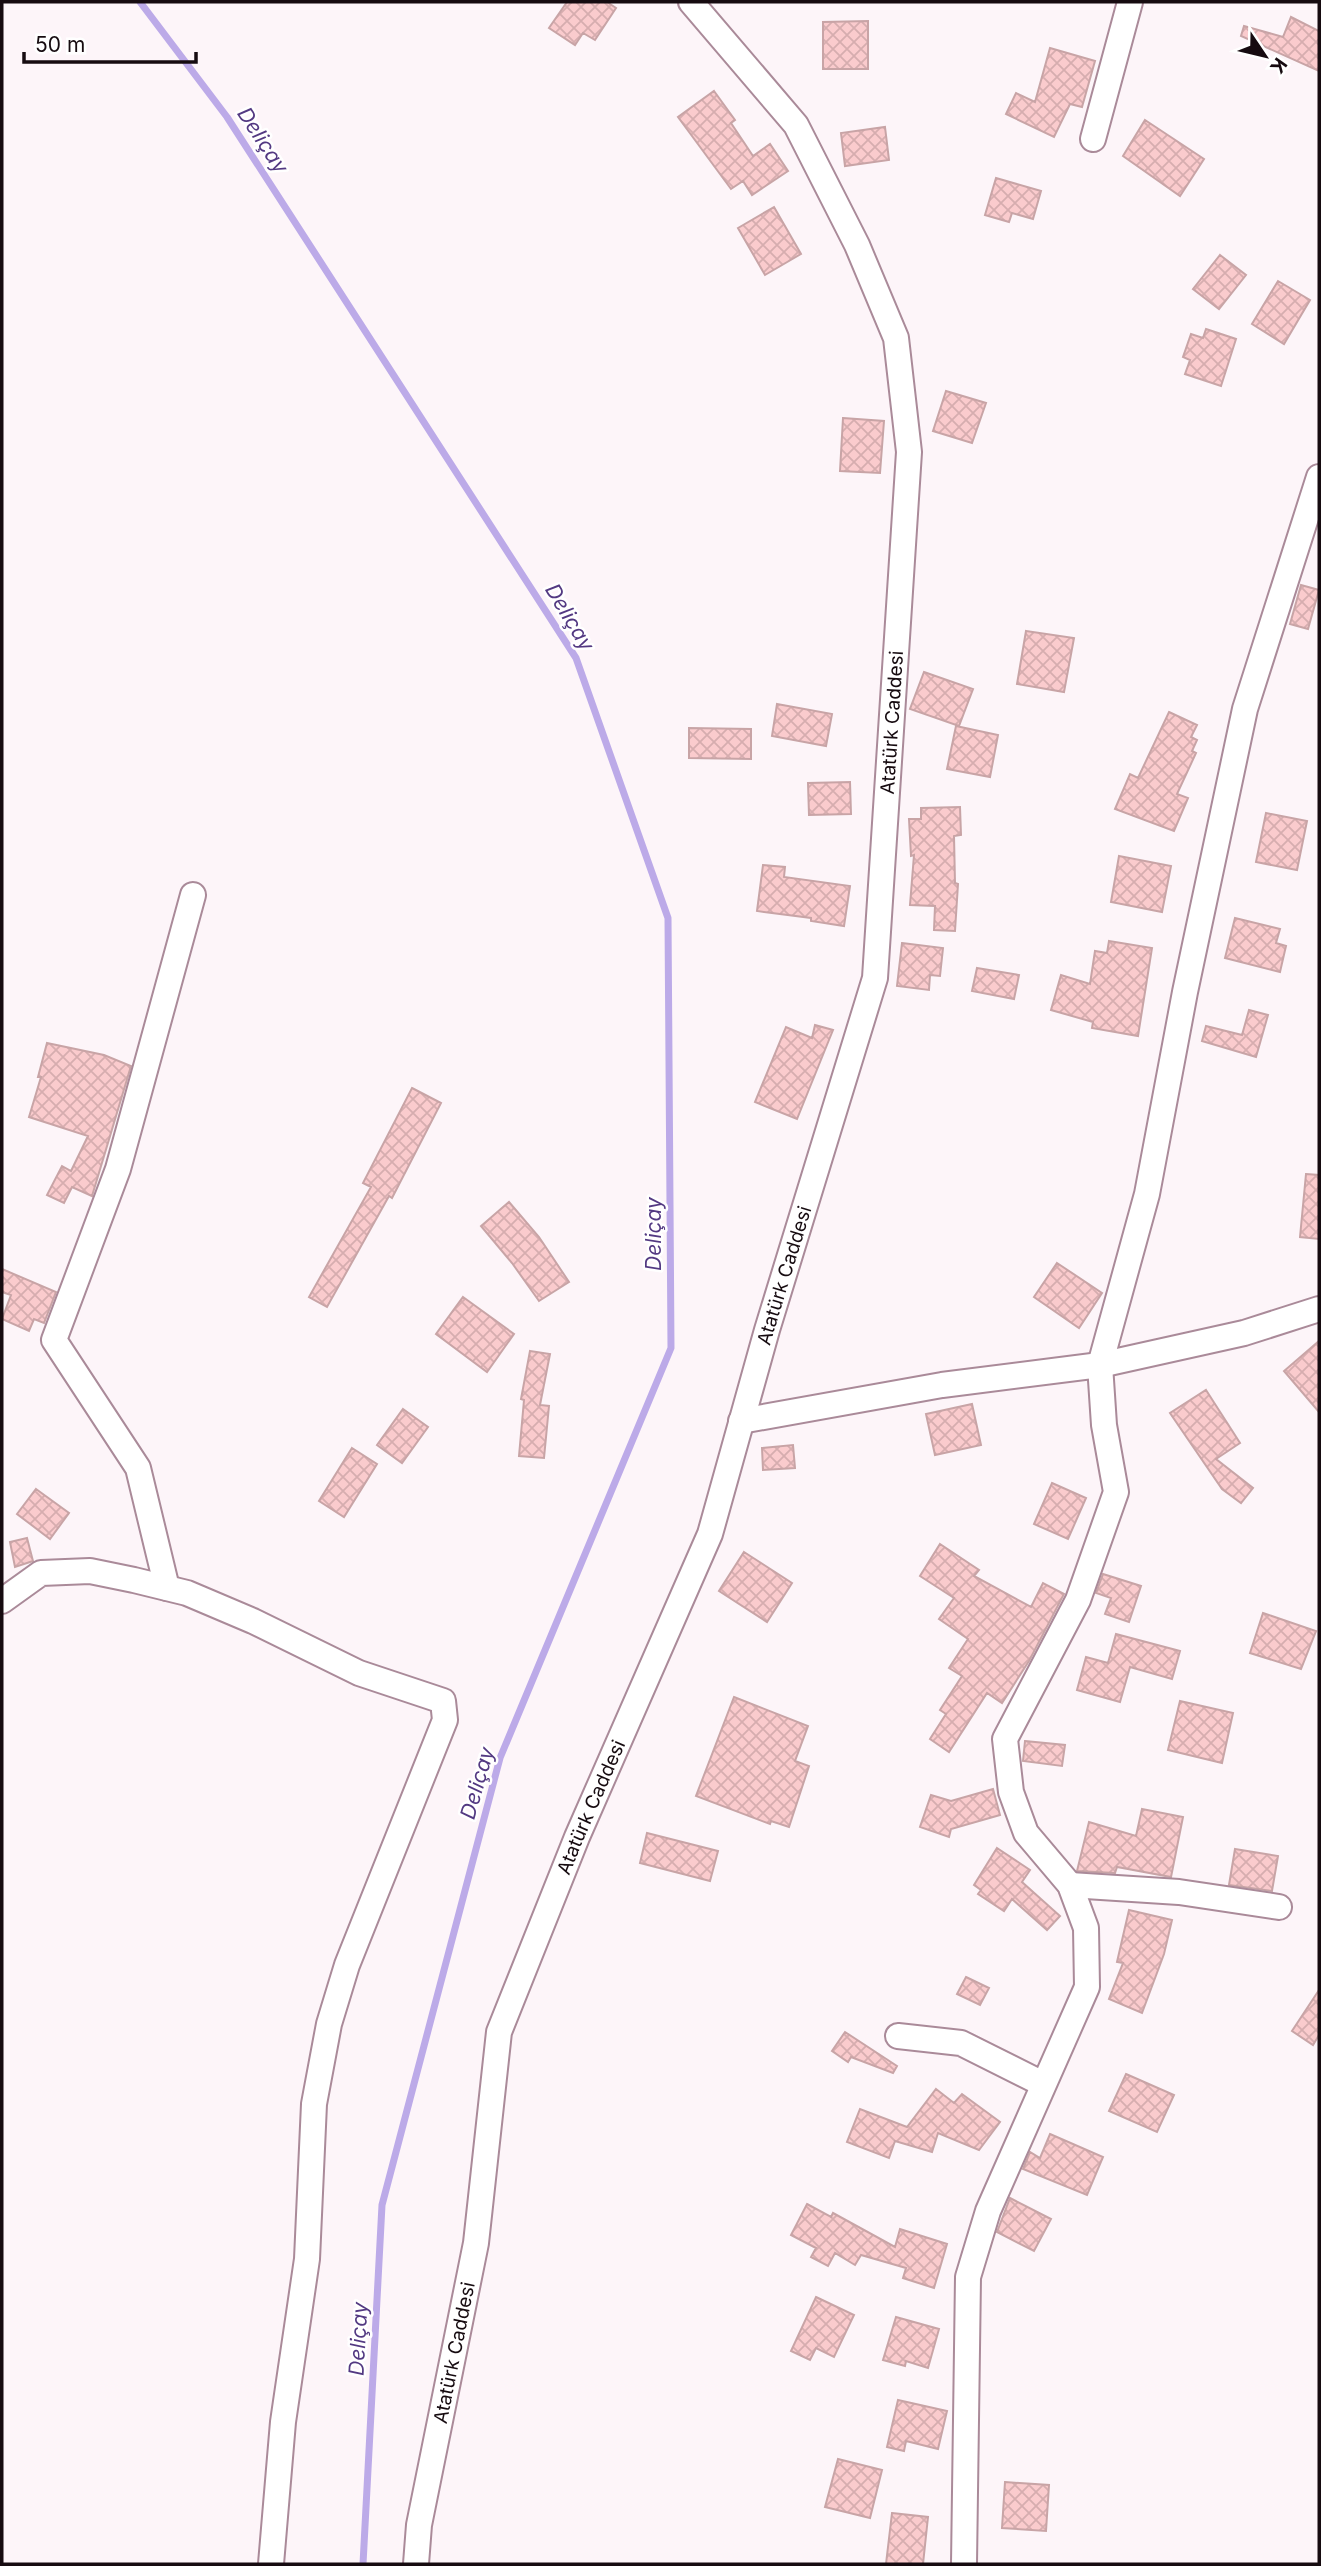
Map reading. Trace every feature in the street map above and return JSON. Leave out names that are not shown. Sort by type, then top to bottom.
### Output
[{"type":"street","name":"Atatürk Caddesi","points":[[416,2564],[419,2525],[475,2244],[499,2032],[577,1837],[710,1534],[741,1421],[875,978],[909,452],[896,338],[857,245],[796,125],[691,2]]},
{"type":"street","points":[[1093,139],[1130,2]]},
{"type":"street","points":[[964,2564],[968,2277],[988,2211],[1087,1987],[1086,1928],[1070,1885],[1026,1833],[1011,1792],[1005,1739],[1078,1600],[1116,1492],[1104,1425],[1100,1365],[1147,1194],[1185,992],[1245,709],[1319,477]]},
{"type":"street","points":[[167,1588],[138,1468],[54,1340],[118,1169],[193,895]]},
{"type":"street","points":[[741,1421],[943,1385],[1100,1365],[1244,1333],[1319,1310]]},
{"type":"street","points":[[2,1601],[41,1573],[90,1572],[167,1588],[187,1593],[253,1620],[359,1673],[443,1701],[445,1720],[347,1965],[329,2024],[314,2104],[307,2259],[283,2422],[271,2564]]},
{"type":"street","points":[[1070,1885],[1179,1892],[1279,1907]]},
{"type":"street","points":[[898,2036],[961,2043],[1043,2084]]},
{"type":"building","points":[[567,2],[607,2],[616,8],[595,40],[583,33],[575,45],[549,28]]},
{"type":"building","points":[[1291,17],[1319,31],[1319,71],[1241,36],[1244,26],[1283,37]]},
{"type":"building","points":[[868,21],[868,69],[823,69],[823,22]]},
{"type":"building","points":[[1050,48],[1095,61],[1082,107],[1070,104],[1054,137],[1006,114],[1016,93],[1035,102]]},
{"type":"building","points":[[714,91],[735,120],[731,123],[753,156],[770,144],[788,171],[752,195],[743,181],[731,189],[678,117]]},
{"type":"building","points":[[1145,120],[1204,159],[1180,196],[1123,156]]},
{"type":"building","points":[[885,127],[889,160],[845,166],[841,133]]},
{"type":"building","points":[[996,178],[1041,191],[1033,219],[1012,213],[1009,222],[985,215]]},
{"type":"building","points":[[774,207],[801,254],[765,275],[738,228]]},
{"type":"building","points":[[1220,255],[1246,275],[1219,309],[1193,289]]},
{"type":"building","points":[[1278,281],[1310,300],[1284,344],[1252,324]]},
{"type":"building","points":[[1206,329],[1236,339],[1221,386],[1185,374],[1190,360],[1183,357],[1191,334],[1203,338]]},
{"type":"building","points":[[946,391],[986,403],[972,443],[933,431]]},
{"type":"building","points":[[843,418],[884,421],[880,473],[840,471]]},
{"type":"building","points":[[1301,585],[1319,590],[1308,629],[1290,624]]},
{"type":"building","points":[[1026,631],[1074,638],[1064,692],[1017,684]]},
{"type":"building","points":[[924,672],[973,689],[959,726],[910,709]]},
{"type":"building","points":[[777,704],[832,714],[826,746],[772,736]]},
{"type":"building","points":[[1169,712],[1197,725],[1191,737],[1197,740],[1192,751],[1196,753],[1177,794],[1188,798],[1174,831],[1115,809],[1130,774],[1138,778]]},
{"type":"building","points":[[956,726],[998,735],[990,777],[947,769]]},
{"type":"building","points":[[689,728],[751,729],[751,759],[689,758]]},
{"type":"building","points":[[850,782],[851,814],[809,815],[808,783]]},
{"type":"building","points":[[960,807],[961,835],[954,836],[955,883],[958,884],[955,931],[934,930],[935,906],[910,905],[914,855],[911,856],[909,819],[921,819],[921,808]]},
{"type":"building","points":[[1266,813],[1307,821],[1297,870],[1256,862]]},
{"type":"building","points":[[1119,856],[1171,866],[1162,912],[1111,902]]},
{"type":"building","points":[[763,865],[785,867],[784,877],[850,886],[844,926],[811,921],[811,918],[757,911]]},
{"type":"building","points":[[1235,918],[1280,929],[1276,943],[1286,946],[1280,972],[1225,958]]},
{"type":"building","points":[[1109,941],[1152,948],[1138,1036],[1092,1028],[1093,1022],[1051,1010],[1061,975],[1090,984],[1095,951],[1107,953]]},
{"type":"building","points":[[902,943],[943,948],[940,976],[930,975],[929,990],[897,986]]},
{"type":"building","points":[[977,968],[1019,975],[1014,999],[972,991]]},
{"type":"building","points":[[1249,1010],[1268,1015],[1256,1057],[1202,1041],[1206,1026],[1242,1035]]},
{"type":"building","points":[[815,1025],[833,1030],[797,1119],[755,1102],[786,1027],[812,1038]]},
{"type":"building","points":[[47,1043],[104,1055],[131,1066],[92,1196],[72,1187],[64,1203],[47,1195],[62,1166],[71,1171],[88,1136],[29,1117],[41,1077],[38,1077]]},
{"type":"building","points":[[412,1088],[441,1103],[392,1198],[389,1196],[327,1307],[309,1297],[371,1187],[363,1183]]},
{"type":"building","points":[[1306,1174],[1319,1175],[1319,1239],[1300,1237]]},
{"type":"building","points":[[509,1202],[539,1237],[569,1282],[539,1301],[481,1226]]},
{"type":"building","points":[[1057,1263],[1102,1293],[1079,1328],[1034,1297]]},
{"type":"building","points":[[2,1269],[56,1292],[44,1323],[34,1319],[29,1331],[2,1319],[11,1295],[2,1292]]},
{"type":"building","points":[[463,1297],[514,1334],[487,1372],[436,1334]]},
{"type":"building","points":[[1319,1341],[1319,1412],[1284,1371]]},
{"type":"building","points":[[530,1351],[550,1354],[540,1405],[549,1406],[544,1458],[519,1456],[524,1400],[521,1399]]},
{"type":"building","points":[[1206,1390],[1240,1443],[1216,1459],[1253,1488],[1241,1503],[1222,1489],[1170,1413]]},
{"type":"building","points":[[972,1404],[981,1445],[935,1455],[926,1414]]},
{"type":"building","points":[[403,1409],[428,1427],[402,1463],[377,1445]]},
{"type":"building","points":[[793,1445],[795,1468],[763,1470],[762,1448]]},
{"type":"building","points":[[352,1448],[377,1464],[344,1517],[319,1501]]},
{"type":"building","points":[[1052,1483],[1086,1498],[1068,1539],[1034,1524]]},
{"type":"building","points":[[36,1489],[69,1513],[50,1539],[17,1514]]},
{"type":"building","points":[[27,1538],[33,1561],[15,1567],[10,1542]]},
{"type":"building","points":[[940,1544],[979,1570],[974,1576],[1031,1607],[1043,1583],[1064,1594],[1029,1661],[1002,1703],[987,1693],[949,1752],[930,1739],[946,1714],[940,1710],[962,1676],[949,1668],[968,1639],[939,1619],[954,1598],[920,1576]]},
{"type":"building","points":[[744,1552],[792,1583],[767,1622],[719,1591]]},
{"type":"building","points":[[1103,1574],[1141,1586],[1129,1622],[1105,1614],[1111,1598],[1096,1593]]},
{"type":"building","points":[[1263,1613],[1316,1631],[1301,1669],[1250,1653]]},
{"type":"building","points":[[1116,1634],[1180,1651],[1172,1679],[1130,1667],[1120,1702],[1077,1690],[1086,1657],[1108,1663]]},
{"type":"building","points":[[734,1697],[808,1726],[795,1761],[809,1766],[789,1827],[771,1821],[770,1824],[696,1796]]},
{"type":"building","points":[[1180,1701],[1233,1713],[1222,1763],[1168,1750]]},
{"type":"building","points":[[1025,1741],[1065,1745],[1062,1766],[1023,1761]]},
{"type":"building","points":[[993,1789],[1000,1815],[951,1829],[949,1837],[920,1827],[931,1795],[951,1801]]},
{"type":"building","points":[[1142,1809],[1183,1817],[1171,1877],[1117,1867],[1115,1873],[1077,1871],[1089,1822],[1136,1836]]},
{"type":"building","points":[[647,1833],[718,1851],[710,1881],[640,1863]]},
{"type":"building","points":[[997,1848],[1030,1870],[1022,1882],[1060,1916],[1047,1930],[1012,1899],[1004,1911],[978,1894],[981,1890],[974,1885]]},
{"type":"building","points":[[1235,1849],[1278,1856],[1272,1891],[1229,1885]]},
{"type":"building","points":[[1129,1910],[1172,1920],[1164,1954],[1142,2013],[1109,1999],[1123,1963],[1117,1962]]},
{"type":"building","points":[[966,1977],[989,1988],[980,2005],[957,1994]]},
{"type":"building","points":[[1319,1990],[1319,2035],[1313,2045],[1292,2031]]},
{"type":"building","points":[[845,2032],[897,2066],[893,2073],[851,2057],[848,2062],[832,2051]]},
{"type":"building","points":[[1126,2074],[1174,2095],[1157,2132],[1109,2111]]},
{"type":"building","points":[[936,2089],[954,2103],[962,2094],[1000,2122],[979,2150],[938,2133],[932,2152],[895,2141],[889,2158],[847,2142],[860,2109],[907,2127]]},
{"type":"building","points":[[1050,2134],[1103,2157],[1087,2195],[1023,2169],[1030,2152],[1040,2158]]},
{"type":"building","points":[[1010,2198],[1051,2219],[1034,2251],[997,2232]]},
{"type":"building","points":[[807,2204],[831,2217],[833,2213],[895,2247],[900,2229],[947,2244],[934,2288],[903,2278],[906,2268],[861,2255],[855,2265],[835,2253],[828,2266],[811,2257],[816,2248],[791,2235]]},
{"type":"building","points":[[816,2297],[854,2315],[834,2357],[816,2348],[810,2360],[791,2351]]},
{"type":"building","points":[[896,2317],[939,2329],[928,2368],[906,2361],[905,2366],[883,2360]]},
{"type":"building","points":[[898,2400],[947,2411],[938,2449],[906,2441],[904,2451],[887,2447]]},
{"type":"building","points":[[838,2459],[882,2470],[870,2518],[825,2507]]},
{"type":"building","points":[[1005,2482],[1049,2485],[1046,2531],[1002,2528]]},
{"type":"building","points":[[892,2513],[928,2517],[923,2564],[886,2564]]},
{"type":"waterway","name":"Deliçay","points":[[140,2],[227,117],[576,658],[668,918],[671,1348],[500,1758],[382,2205],[363,2564]]}]
